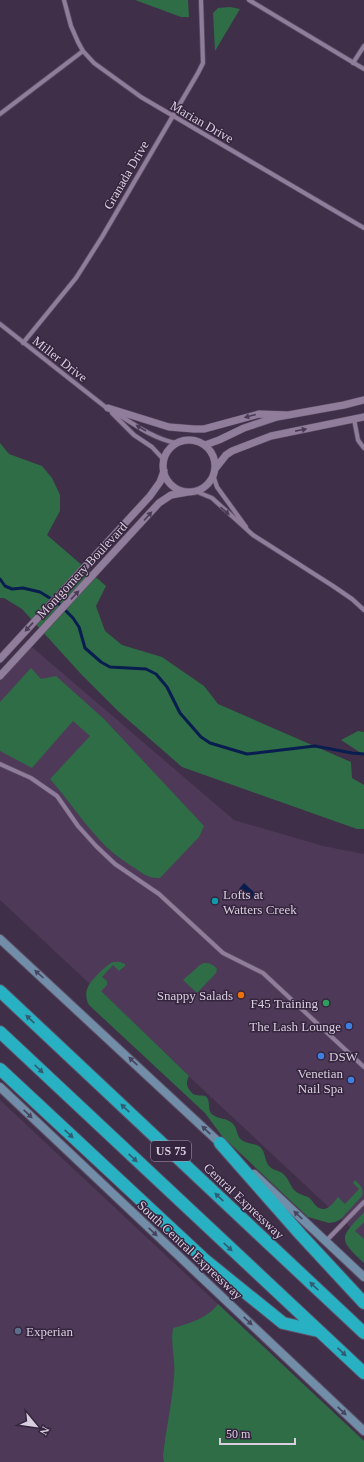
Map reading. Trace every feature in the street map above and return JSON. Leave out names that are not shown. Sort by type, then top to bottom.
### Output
[{"type":"highway","name":"Central Expressway","points":[[0,990],[364,1333]]},
{"type":"highway","name":"US 75","points":[[0,1032],[364,1373]]},
{"type":"highway","points":[[0,1069],[211,1265],[283,1323],[320,1332]]},
{"type":"highway","points":[[220,1143],[301,1235],[364,1303]]},
{"type":"main road","points":[[0,938],[364,1277]]},
{"type":"main road","name":"South Central Expressway","points":[[0,1087],[364,1431]]},
{"type":"street","name":"Marian Drive","points":[[64,0],[71,26],[82,51],[94,63],[129,89],[172,116],[364,228]]},
{"type":"street","name":"Granada Drive","points":[[23,343],[76,278],[102,237],[203,63],[202,0]]},
{"type":"street","points":[[248,0],[364,69]]},
{"type":"street","points":[[353,63],[364,46]]},
{"type":"street","points":[[0,114],[82,51]]},
{"type":"street","name":"Miller Drive","points":[[0,324],[108,408],[157,438],[176,443]]},
{"type":"street","points":[[206,445],[244,428],[277,417],[344,406],[364,400]]},
{"type":"street","points":[[108,408],[180,429],[204,429],[259,414],[289,415]]},
{"type":"street","name":"Miller Drive","points":[[108,408],[134,435],[152,447],[164,460]]},
{"type":"street","points":[[192,492],[206,486],[226,455],[232,451],[271,436],[364,417]]},
{"type":"street","points":[[354,419],[358,440],[364,448]]},
{"type":"street","points":[[253,535],[217,487],[214,472],[214,458],[206,445],[196,441],[186,440],[176,443],[170,448],[164,460],[164,471],[170,483],[175,488],[212,498],[253,535],[334,586],[364,610]]},
{"type":"street","name":"Montgomery Boulevard","points":[[0,659],[150,496],[160,482],[164,471]]},
{"type":"street","name":"Montgomery Boulevard","points":[[0,676],[159,503],[171,495],[192,492]]},
{"type":"street","points":[[0,764],[31,778],[57,796],[78,826],[96,846],[116,864],[159,894],[223,953],[263,973],[364,1067]]},
{"type":"street","points":[[326,1242],[364,1202]]},
{"type":"shaded area","points":[[32,647],[234,820],[323,846],[364,854],[364,1240],[0,900],[0,681]]},
{"type":"shaded area","points":[[0,1100],[364,1441],[364,1462],[0,1462]]},
{"type":"green space","points":[[135,0],[188,0],[189,17],[181,17]]},
{"type":"green space","points":[[230,7],[240,9],[215,51],[213,13],[218,8]]},
{"type":"green space","points":[[0,443],[9,454],[42,466],[52,478],[60,495],[60,511],[47,535],[106,586],[96,606],[105,631],[122,645],[162,657],[204,686],[218,704],[351,762],[352,778],[364,785],[364,829],[357,829],[182,767],[119,712],[81,674],[22,609],[4,598],[0,598]]},
{"type":"green space","points":[[31,668],[41,679],[56,676],[104,719],[204,826],[199,837],[160,878],[149,877],[119,858],[106,847],[92,832],[50,779],[90,736],[73,721],[32,768],[0,751],[0,702]]},
{"type":"green space","points":[[358,731],[364,732],[364,755],[341,740]]},
{"type":"green space","points":[[113,962],[120,962],[125,964],[125,966],[119,971],[113,965],[102,977],[107,981],[107,985],[101,991],[189,1076],[187,1081],[188,1088],[193,1094],[205,1096],[207,1098],[211,1113],[232,1123],[239,1137],[243,1141],[260,1147],[269,1166],[284,1175],[294,1190],[310,1198],[318,1207],[325,1209],[338,1197],[345,1204],[359,1189],[353,1183],[355,1180],[358,1183],[362,1189],[362,1196],[341,1219],[329,1223],[308,1217],[222,1136],[205,1113],[89,1005],[86,994],[87,989],[95,977]]},
{"type":"green space","points":[[204,963],[211,964],[217,969],[216,973],[197,993],[183,980]]},
{"type":"green space","points":[[364,1212],[364,1222],[355,1231],[364,1239],[364,1263],[349,1248],[345,1238],[350,1227]]},
{"type":"green space","points":[[218,1304],[364,1441],[364,1462],[164,1462],[163,1456],[174,1377],[172,1340],[173,1328],[203,1317]]},
{"type":"water","points":[[244,883],[256,894],[251,900],[239,889]]},
{"type":"waterway","points":[[0,579],[5,586],[12,589],[23,588],[40,592],[58,603],[73,618],[79,627],[85,648],[101,662],[110,667],[146,669],[156,674],[167,687],[180,713],[201,737],[210,743],[247,754],[315,746],[364,754]]},
{"type":"place","name":"Lofts at Watters Creek","points":[[215,901]]},
{"type":"place","name":"Snappy Salads","points":[[241,995]]},
{"type":"place","name":"F45 Training","points":[[326,1003]]},
{"type":"place","name":"The Lash Lounge","points":[[349,1026]]},
{"type":"place","name":"DSW","points":[[321,1056]]},
{"type":"place","name":"Venetian Nail Spa","points":[[351,1080]]},
{"type":"place","name":"Experian","points":[[18,1331]]}]
